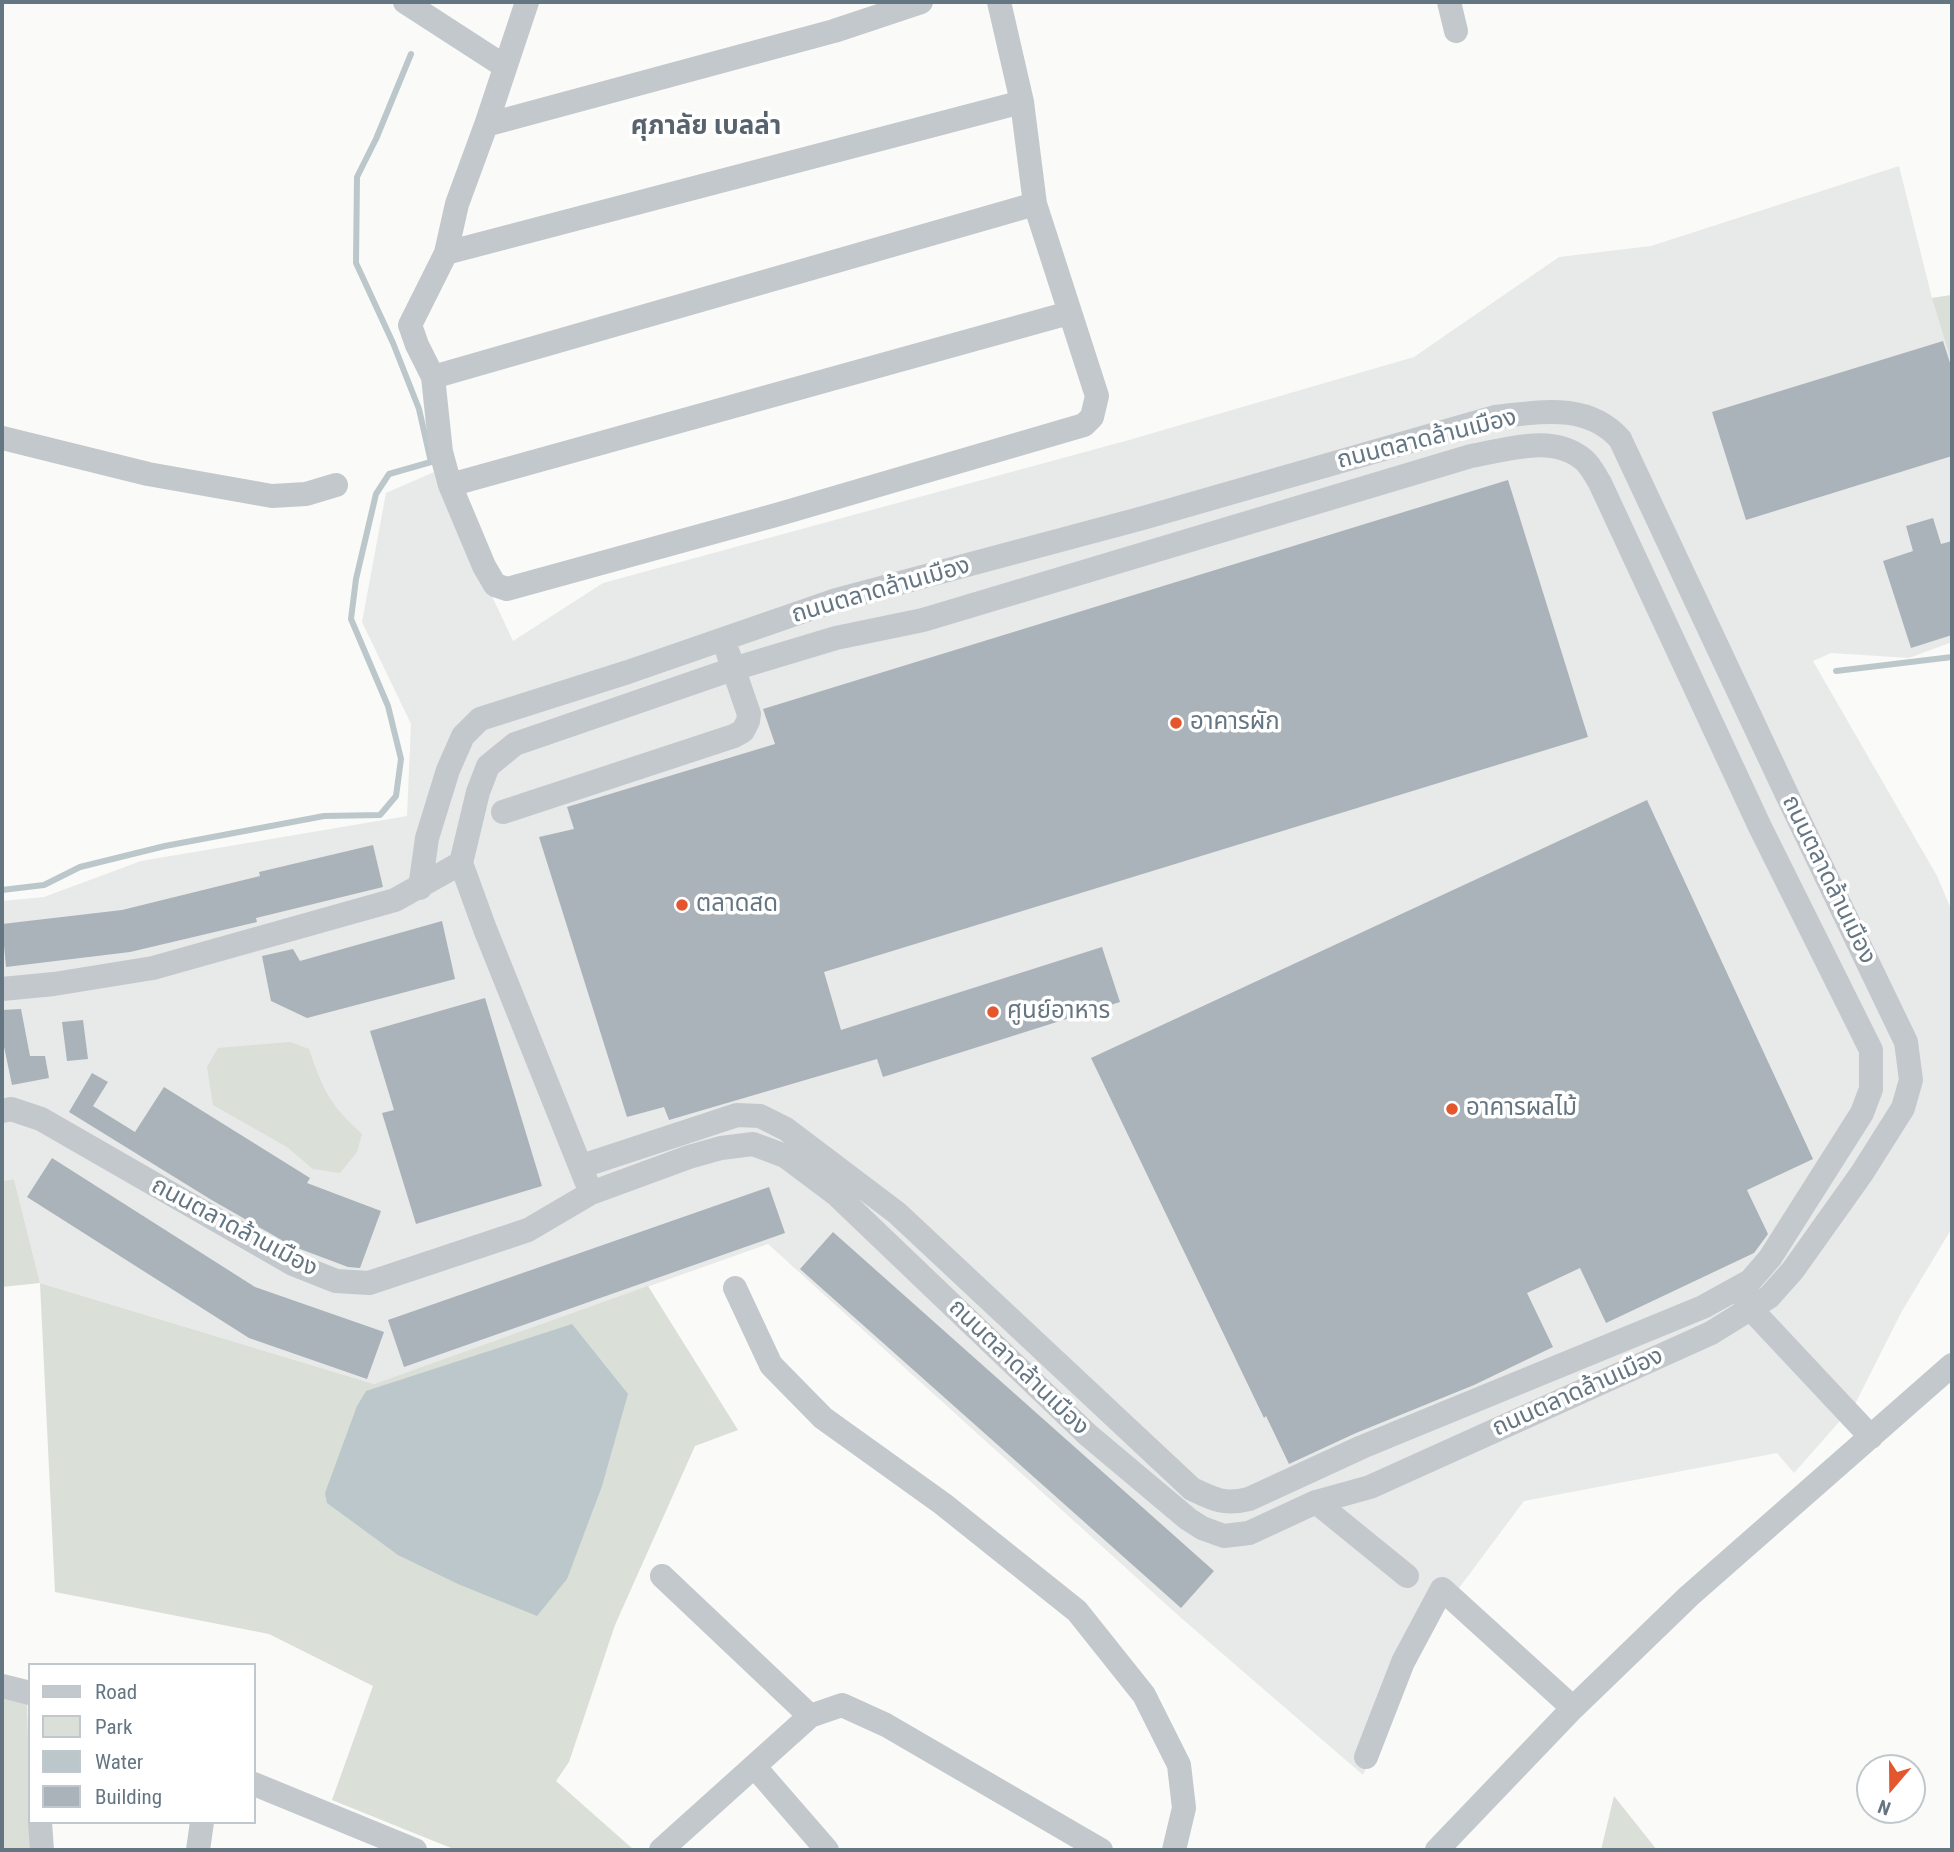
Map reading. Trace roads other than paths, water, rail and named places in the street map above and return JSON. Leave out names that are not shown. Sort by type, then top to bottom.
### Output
[{"type":"street","points":[[405,2],[504,66]]},
{"type":"street","points":[[527,2],[457,204],[446,253],[410,325],[433,377],[441,452],[450,485],[484,566],[495,585],[507,589],[1084,425],[1092,417],[1097,396],[1035,204],[1022,102],[999,2]]},
{"type":"street","points":[[486,125],[834,31],[921,2]]},
{"type":"street","points":[[1449,2],[1456,32]]},
{"type":"street","points":[[446,253],[1022,102]]},
{"type":"street","points":[[433,377],[1035,204]]},
{"type":"street","points":[[450,485],[1069,313]]},
{"type":"street","name":"ถนนตลาดล้านเมือง","points":[[420,888],[427,838],[448,770],[463,736],[480,719],[723,640],[836,600],[996,558],[1495,417],[1554,411],[1584,415],[1607,425],[1620,439],[1906,1042],[1911,1080],[1903,1108],[1862,1173],[1793,1270],[1769,1297],[1744,1298],[1703,1307],[1351,1452],[1249,1499],[1233,1503],[1217,1502],[1192,1489],[897,1213],[786,1129],[760,1116],[737,1115],[582,1166]]},
{"type":"street","points":[[2,438],[148,474],[272,496],[306,494],[336,485]]},
{"type":"street","name":"ถนนตลาดล้านเมือง","points":[[2,1111],[11,1109],[41,1119],[293,1264],[336,1281],[369,1283],[528,1230],[591,1193],[689,1157],[721,1148],[753,1144],[785,1156],[837,1195],[1088,1435],[1188,1519],[1224,1536],[1249,1533],[1316,1502],[1370,1487],[1711,1333],[1744,1298],[1750,1281],[1770,1258],[1862,1113],[1871,1088],[1871,1050],[1760,827],[1607,497],[1585,461],[1564,448],[1536,445],[1471,456],[923,620],[836,638],[733,669],[515,744],[488,766],[478,792],[461,863]]},
{"type":"street","points":[[1607,497],[1640,482]]},
{"type":"street","points":[[1230,493],[1240,526]]},
{"type":"street","points":[[996,558],[1007,595]]},
{"type":"street","points":[[503,812],[743,731],[748,714],[723,640]]},
{"type":"street","points":[[1714,728],[1747,710]]},
{"type":"street","points":[[2,989],[54,984],[153,968],[395,900],[461,863],[591,1193]]},
{"type":"street","points":[[1850,1009],[1881,990]]},
{"type":"street","points":[[735,1288],[771,1365],[823,1418],[943,1504],[1077,1611],[1144,1695],[1179,1765],[1184,1808],[1174,1850]]},
{"type":"street","points":[[1744,1298],[1871,1437]]},
{"type":"street","points":[[1567,1362],[1583,1390]]},
{"type":"street","points":[[1444,1848],[1573,1708],[1689,1596],[1952,1366]]},
{"type":"street","points":[[1351,1452],[1370,1487]]},
{"type":"street","points":[[1316,1502],[1407,1576]]},
{"type":"street","points":[[662,1576],[810,1716]]},
{"type":"street","points":[[1366,1756],[1403,1662],[1441,1589],[1573,1708]]},
{"type":"street","points":[[2,1686],[28,1692]]},
{"type":"street","points":[[661,1850],[810,1716],[842,1705],[886,1725],[1101,1850]]},
{"type":"street","points":[[754,1766],[827,1850]]},
{"type":"street","points":[[256,1785],[415,1850]]},
{"type":"street","points":[[40,1824],[42,1850]]},
{"type":"street","points":[[198,1850],[202,1824]]},
{"type":"water","points":[[572,1324],[628,1394],[602,1486],[567,1579],[537,1616],[458,1584],[398,1555],[327,1503],[325,1493],[357,1406],[366,1391]]},
{"type":"waterway","points":[[2,890],[44,885],[80,867],[165,846],[324,816],[380,815],[396,796],[401,759],[388,706],[351,619],[356,579],[376,494],[389,474],[431,462],[419,409],[393,343],[356,263],[357,177],[376,139],[411,54]]},
{"type":"waterway","points":[[1836,671],[1952,657]]},
{"type":"place","name":"อาคารผัก","points":[[1176,723]]},
{"type":"place","name":"ตลาดสด","points":[[682,905]]},
{"type":"place","name":"ศูนย์อาหาร","points":[[993,1012]]},
{"type":"place","name":"อาคารผลไม้","points":[[1452,1109]]},
{"type":"district","name":"ศุภาลัย เบลล่า","points":[[706,127]]}]
